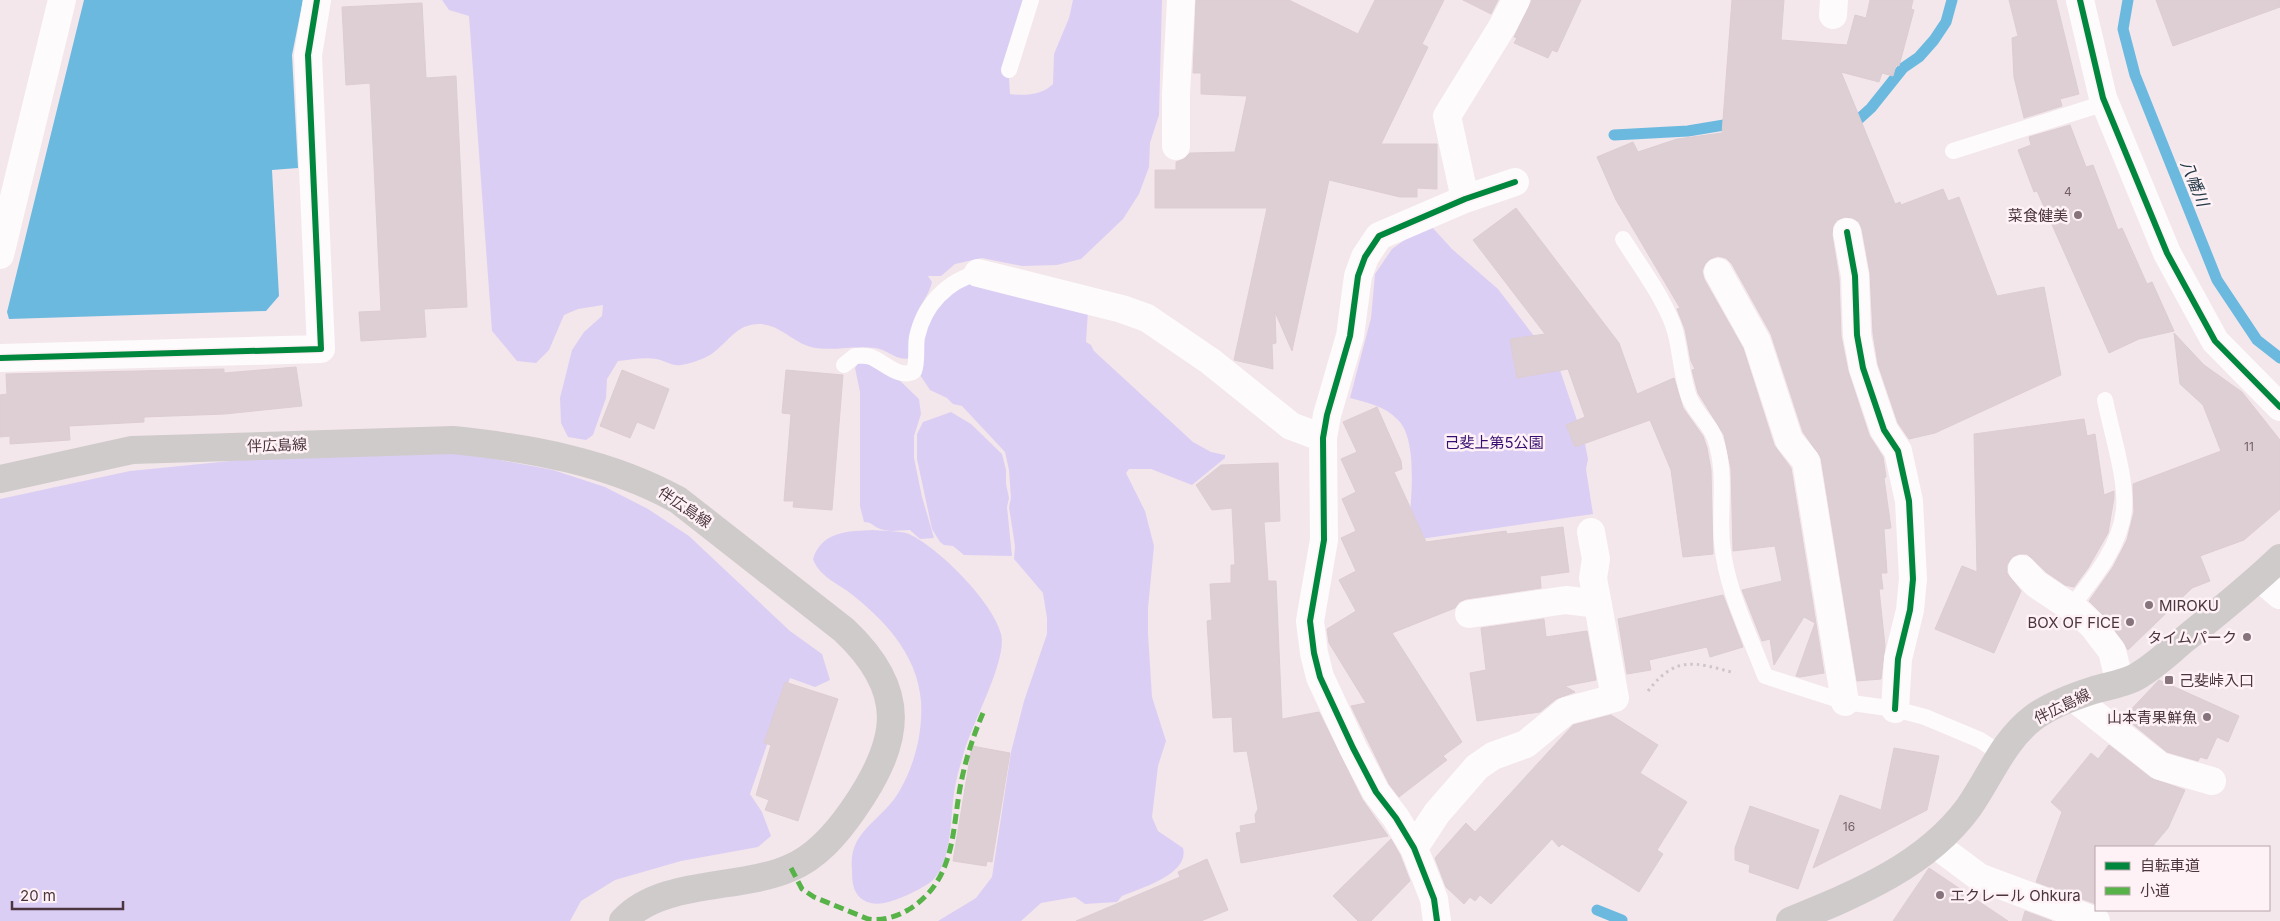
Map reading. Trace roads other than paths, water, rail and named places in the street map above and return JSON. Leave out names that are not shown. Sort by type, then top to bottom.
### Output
[{"type":"main road","name":"伴広島線","points":[[0,479],[132,450],[453,440],[502,445],[594,466],[652,486],[678,500],[860,644],[870,656],[886,686],[891,722],[885,754],[870,786],[833,835],[812,855],[780,872],[662,898],[644,906],[623,921]]},
{"type":"main road","name":"伴広島線","points":[[1790,921],[1859,891],[1892,874],[1936,845],[1969,806],[2001,754],[2020,730],[2034,718],[2074,698],[2120,683],[2145,671],[2270,586],[2280,558]]},
{"type":"street","points":[[0,255],[62,0]]},
{"type":"street","points":[[0,358],[321,349],[308,55],[317,0]]},
{"type":"street","points":[[1176,146],[1176,93],[1181,0]]},
{"type":"street","points":[[1465,199],[1447,116],[1502,27],[1516,0]]},
{"type":"street","points":[[2080,0],[2105,103],[2167,253],[2215,341],[2280,407]]},
{"type":"street","points":[[1437,921],[1434,899],[1414,848],[1396,818],[1376,792],[1353,748],[1320,677],[1314,653],[1310,621],[1324,540],[1324,438],[1327,415],[1350,336],[1358,276],[1365,257],[1379,236],[1465,199],[1515,182]]},
{"type":"street","points":[[1847,232],[1855,276],[1857,335],[1863,368],[1884,430],[1898,451],[1909,501],[1913,579],[1910,610],[1898,659],[1895,709]]},
{"type":"street","points":[[1718,272],[1757,342],[1789,440],[1806,461],[1845,702]]},
{"type":"street","points":[[978,273],[1122,309],[1147,318],[1210,361],[1290,426],[1324,438]]},
{"type":"street","points":[[1414,848],[1437,813],[1477,767],[1493,756],[1526,744],[1566,711],[1615,698],[1593,578],[1596,559],[1591,532]]},
{"type":"street","points":[[2022,569],[2036,584],[2072,607],[2093,626],[2112,651],[2120,683]]},
{"type":"street","points":[[1468,614],[1566,600],[1598,604]]},
{"type":"street","points":[[2074,698],[2160,766],[2212,781]]},
{"type":"street","points":[[1936,845],[1979,877],[2096,921]]},
{"type":"lane","points":[[1010,70],[1031,0]]},
{"type":"lane","points":[[1953,151],[2105,103]]},
{"type":"lane","points":[[1623,239],[1669,315],[1675,332],[1682,375],[1693,407],[1711,427],[1717,444],[1722,483],[1722,543],[1727,574],[1765,676],[1845,702],[1895,709],[1925,717],[1980,740],[2001,754]]},
{"type":"lane","points":[[844,366],[855,356],[865,355],[894,371],[908,374],[914,371],[917,338],[929,307],[944,289],[967,276],[978,273]]},
{"type":"lane","points":[[2072,607],[2104,562],[2116,537],[2124,510],[2123,487],[2105,400]]},
{"type":"water","points":[[84,0],[303,0],[292,55],[298,168],[272,170],[279,296],[266,311],[9,319],[7,312]]},
{"type":"waterway","points":[[1847,124],[1860,118],[1871,108],[1903,68],[1919,57],[1934,40],[1946,22],[1952,0]]},
{"type":"waterway","name":"八幡川","points":[[2128,0],[2123,29],[2135,75],[2217,280],[2257,340],[2280,358]]},
{"type":"waterway","points":[[1614,135],[1688,131],[1736,123]]},
{"type":"waterway","points":[[1597,910],[1622,920]]},
{"type":"place","name":"菜食健美","points":[[2078,215]]},
{"type":"place","name":"MIROKU","points":[[2149,605]]},
{"type":"place","name":"BOX OF FICE","points":[[2130,622]]},
{"type":"place","name":"タイムパーク","points":[[2247,637]]},
{"type":"place","name":"己斐峠入口","points":[[2169,680]]},
{"type":"place","name":"山本青果鮮魚","points":[[2207,717]]},
{"type":"place","name":"エクレール Ohkura","points":[[1940,895]]},
{"type":"park label","name":"己斐上第5公園","points":[[1494,442]]}]
